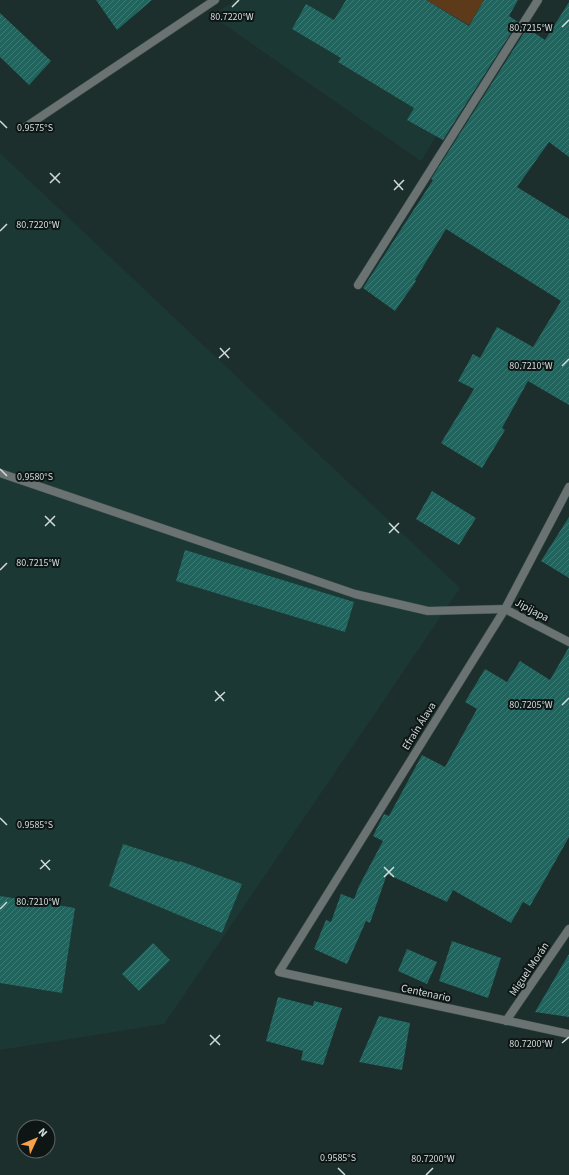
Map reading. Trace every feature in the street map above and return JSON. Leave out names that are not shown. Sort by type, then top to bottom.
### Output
[{"type":"street","points":[[24,128],[215,0]]},
{"type":"street","points":[[358,285],[538,0]]},
{"type":"street","points":[[0,473],[355,594],[428,611],[505,609]]},
{"type":"street","name":"Efraín Álava","points":[[279,972],[505,609],[569,487]]},
{"type":"street","name":"Jipijapa","points":[[505,609],[569,642]]},
{"type":"street","name":"Miguel Morán","points":[[506,1021],[569,929]]},
{"type":"street","name":"Centenario","points":[[279,972],[569,1034]]},
{"type":"shaded area","points":[[235,0],[518,0],[421,161],[212,16]]},
{"type":"shaded area","points":[[426,0],[484,0],[469,25]]},
{"type":"shaded area","points":[[0,153],[460,588],[164,1024],[0,1050]]},
{"type":"building","points":[[96,0],[152,0],[117,30]]},
{"type":"building","points":[[346,0],[426,0],[469,26],[484,0],[518,0],[509,16],[518,22],[443,140],[407,120],[414,108],[338,62],[341,58],[292,29],[306,4],[334,20]]},
{"type":"building","points":[[569,2],[569,157],[549,142],[517,187],[569,219],[569,405],[528,381],[502,428],[505,430],[482,468],[441,443],[474,389],[458,381],[473,354],[480,358],[497,327],[533,347],[561,301],[446,229],[415,280],[416,281],[395,311],[363,288],[433,180],[431,179],[527,28],[545,40]]},
{"type":"building","points":[[0,13],[51,61],[29,85],[0,57]]},
{"type":"building","points":[[432,491],[476,518],[459,545],[416,519]]},
{"type":"building","points":[[569,517],[569,578],[541,561]]},
{"type":"building","points":[[185,550],[354,602],[345,632],[176,581]]},
{"type":"building","points":[[569,647],[569,837],[530,906],[523,902],[511,923],[453,890],[447,902],[387,874],[370,923],[366,921],[347,964],[314,949],[326,920],[331,922],[341,894],[354,899],[359,886],[383,841],[373,836],[384,814],[389,816],[422,755],[445,767],[477,709],[465,702],[485,669],[507,682],[520,661],[550,680]]},
{"type":"building","points":[[123,844],[179,862],[180,861],[242,884],[222,933],[109,886]]},
{"type":"building","points":[[0,896],[75,908],[62,993],[0,983]]},
{"type":"building","points":[[452,941],[501,958],[488,998],[439,981]]},
{"type":"building","points":[[153,943],[170,960],[139,991],[122,974]]},
{"type":"building","points":[[407,949],[437,962],[427,984],[398,971]]},
{"type":"building","points":[[569,954],[569,1017],[535,1012]]},
{"type":"building","points":[[278,997],[313,1006],[314,1001],[342,1008],[323,1065],[301,1060],[303,1051],[266,1041]]},
{"type":"building","points":[[379,1016],[410,1023],[402,1070],[359,1062]]}]
